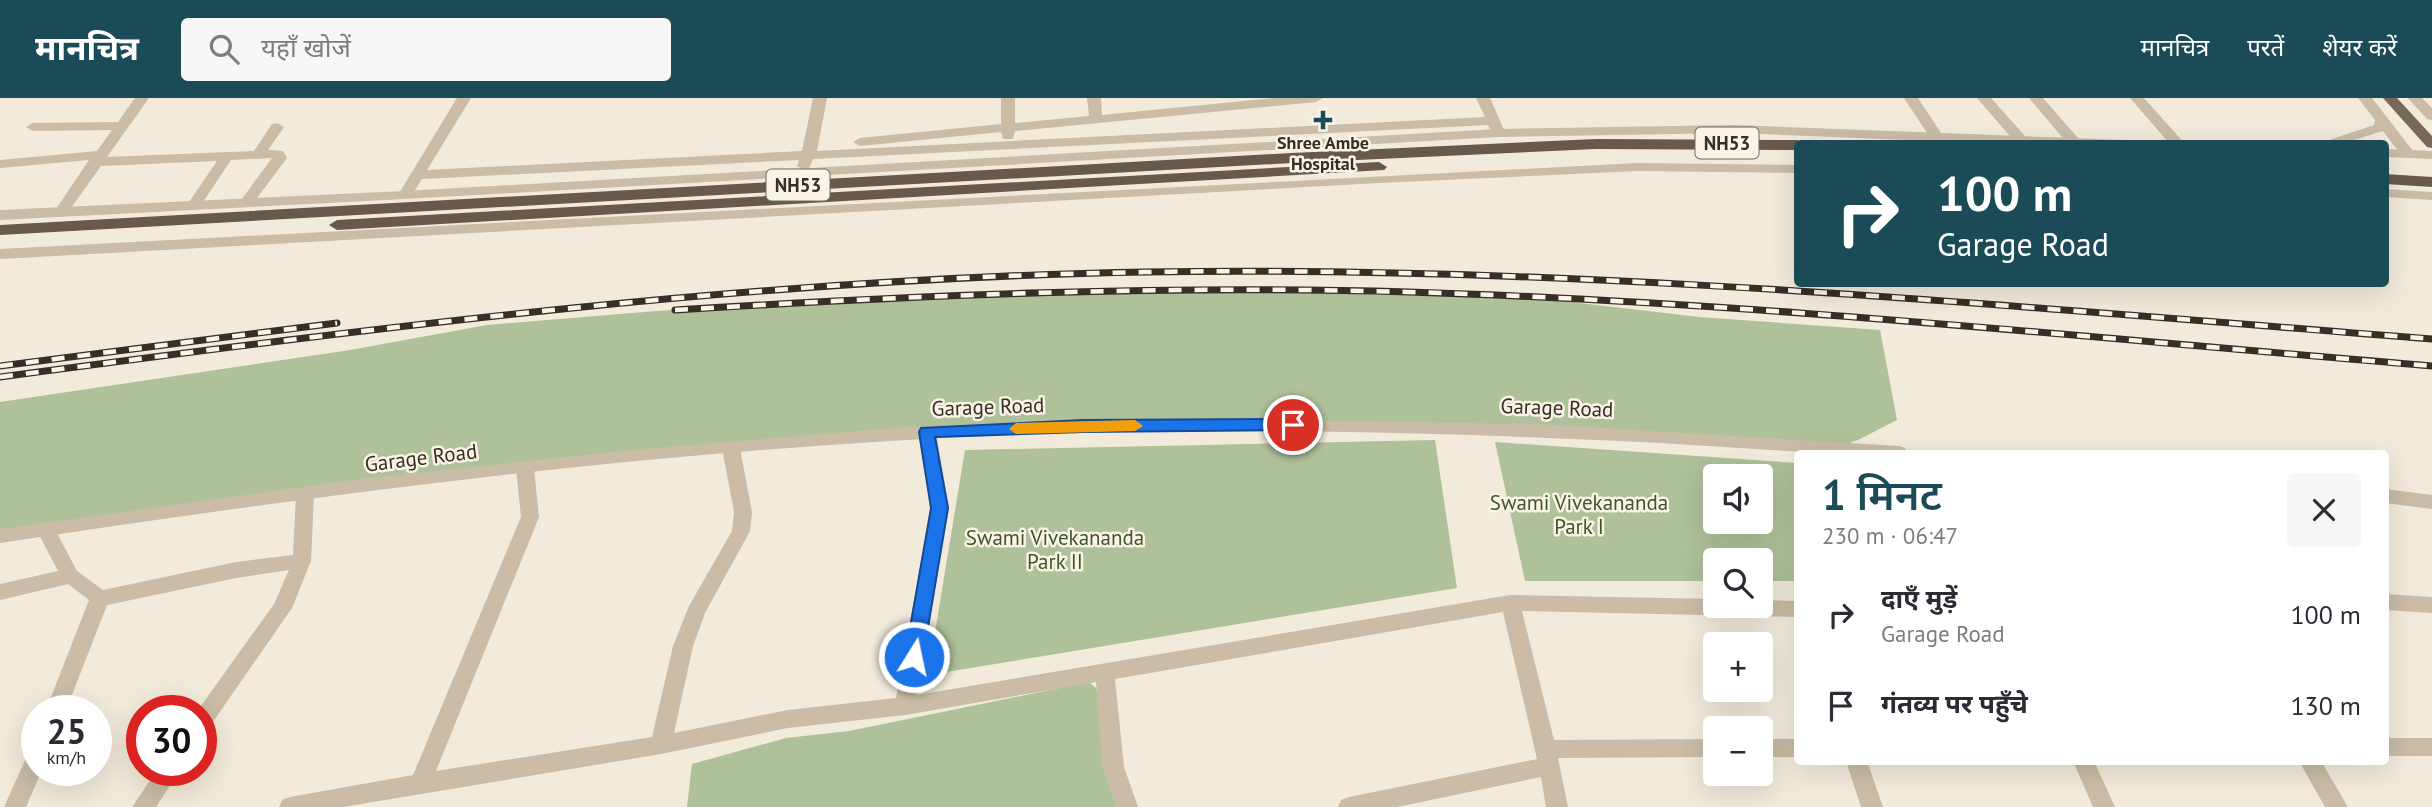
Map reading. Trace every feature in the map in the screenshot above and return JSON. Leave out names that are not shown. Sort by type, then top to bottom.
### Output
[{"type":"highway","name":"NH53","points":[[0,230],[518,195],[1265,159],[1794,145]]},
{"type":"highway","name":"NH53","points":[[0,242],[1254,174],[1659,149],[1794,157]]},
{"type":"highway","points":[[2389,166],[2432,168]]},
{"type":"highway","points":[[2389,179],[2432,182]]},
{"type":"main road","points":[[2390,98],[2432,144]]},
{"type":"street","points":[[61,212],[142,98]]},
{"type":"street","points":[[405,195],[464,98]]},
{"type":"street","points":[[802,173],[810,151],[820,98]]},
{"type":"street","points":[[1008,98],[1008,153]]},
{"type":"street","points":[[1094,98],[1096,119]]},
{"type":"street","points":[[418,175],[810,151],[1008,128],[1315,98]]},
{"type":"street","points":[[0,215],[405,195],[518,195],[802,173],[1008,153],[1495,127],[1483,98]]},
{"type":"street","points":[[1910,98],[1936,136]]},
{"type":"street","points":[[1984,98],[2020,139]]},
{"type":"street","points":[[2036,98],[2072,140]]},
{"type":"street","points":[[2137,98],[2174,140]]},
{"type":"street","points":[[2365,98],[2408,154]]},
{"type":"street","points":[[2415,98],[2432,116]]},
{"type":"street","points":[[2338,140],[2380,128],[2382,120]]},
{"type":"street","points":[[33,127],[121,126]]},
{"type":"street","points":[[259,154],[277,127]]},
{"type":"street","name":"NH53","points":[[1495,127],[1634,131],[1735,129],[1983,140],[2046,140]]},
{"type":"street","points":[[810,151],[1008,153]]},
{"type":"street","points":[[2389,153],[2432,155]]},
{"type":"street","points":[[2,166],[97,158],[278,154],[280,158],[246,203]]},
{"type":"street","points":[[194,205],[228,155]]},
{"type":"street","name":"NH53","points":[[0,254],[1637,167],[1794,169]]},
{"type":"street","points":[[2389,193],[2432,196]]},
{"type":"street","name":"Garage Road","points":[[0,536],[525,468],[927,432],[1083,426],[1447,426],[1655,435],[1858,450]]},
{"type":"street","points":[[905,706],[940,508],[927,432]]},
{"type":"street","points":[[661,745],[683,646],[695,612],[741,531],[743,512],[732,448]]},
{"type":"street","points":[[420,783],[530,517],[525,468]]},
{"type":"street","points":[[217,700],[282,608],[302,561],[305,495]]},
{"type":"street","points":[[2389,497],[2432,502]]},
{"type":"street","points":[[45,529],[70,576],[93,591],[99,599],[96,613],[62,695]]},
{"type":"street","points":[[99,599],[236,570],[302,561]]},
{"type":"street","points":[[0,592],[70,576]]},
{"type":"street","points":[[2389,602],[2432,605]]},
{"type":"street","points":[[290,807],[420,783],[661,745],[789,719],[905,706],[1105,674],[1510,603],[1794,609]]},
{"type":"street","points":[[1510,603],[1548,757],[1557,807]]},
{"type":"street","points":[[1105,674],[1113,767],[1127,807]]},
{"type":"street","points":[[2389,747],[2432,747]]},
{"type":"street","points":[[1773,748],[1794,748]]},
{"type":"street","points":[[1349,807],[1548,757],[1703,749]]},
{"type":"street","points":[[1857,765],[1872,807]]},
{"type":"street","points":[[2085,765],[2104,807]]},
{"type":"street","points":[[2311,765],[2337,807]]},
{"type":"street","points":[[15,807],[24,786]]},
{"type":"street","points":[[143,807],[158,786]]},
{"type":"green space","points":[[1342,291],[1512,295],[1699,317],[1880,330],[1897,420],[1858,440],[1835,448],[1447,426],[927,432],[525,468],[0,536],[0,402],[350,350],[487,325],[657,311],[966,293]]},
{"type":"green space","name":"Swami Vivekananda Park II","points":[[1435,440],[1457,588],[928,675],[965,450]]},
{"type":"green space","name":"Swami Vivekananda Park I","points":[[1495,442],[1794,463],[1794,581],[1773,581],[1773,548],[1703,548],[1703,581],[1525,581]]},
{"type":"green space","points":[[1089,682],[1096,688],[1133,807],[687,807],[692,764],[786,738],[849,731]]},
{"type":"railway","points":[[0,377],[286,340],[572,308],[859,284],[1147,272],[1308,272],[1630,281],[1951,301],[2432,339]]},
{"type":"railway","points":[[675,310],[1042,293],[1225,290],[1409,292],[1793,312],[2432,366]]},
{"type":"railway","points":[[0,366],[337,323]]},
{"type":"slow traffic","points":[[1016,429],[1135,426]]},
{"type":"place","name":"Shree Ambe Hospital","points":[[1323,120]]},
{"type":"route","points":[[914,657],[940,508],[927,432],[1083,426],[1293,425]]}]
